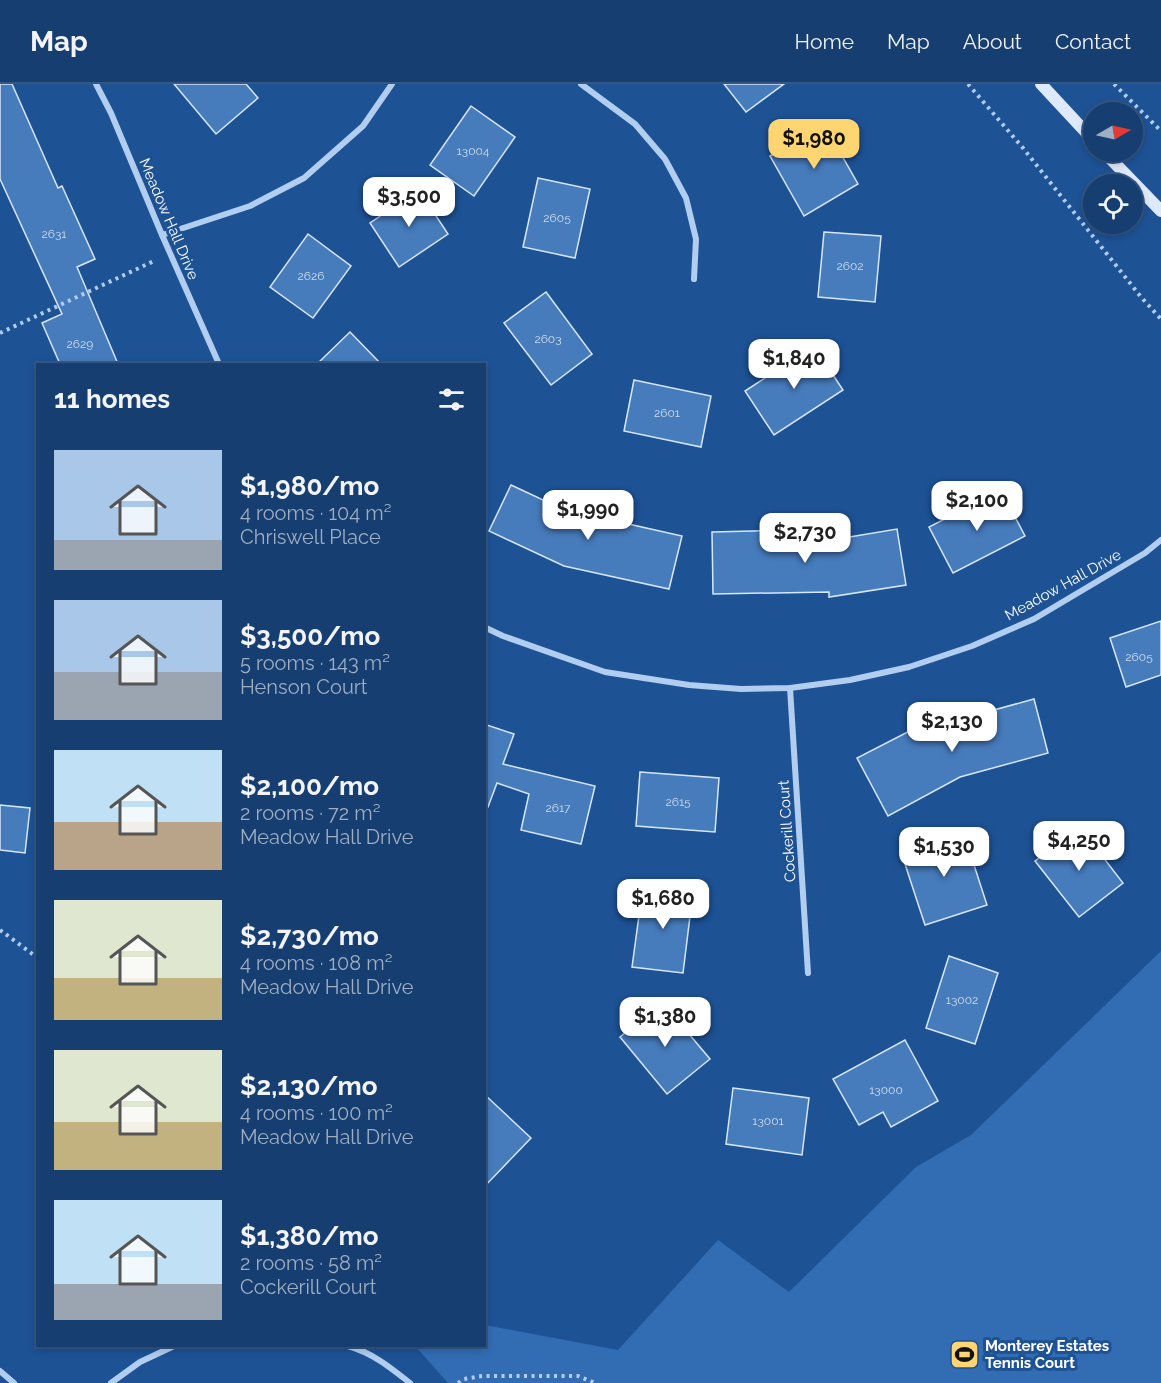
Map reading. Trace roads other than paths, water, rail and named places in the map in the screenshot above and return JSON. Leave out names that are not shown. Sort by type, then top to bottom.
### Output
[{"type":"main road","points":[[1041,84],[1083,129]]},
{"type":"main road","points":[[1114,162],[1161,211]]},
{"type":"street","name":"Meadow Hall Drive","points":[[96,84],[111,113],[219,363]]},
{"type":"street","points":[[162,236],[250,206],[304,178],[363,126],[392,84]]},
{"type":"street","points":[[581,84],[635,124],[665,159],[686,198],[696,239],[694,279]]},
{"type":"street","name":"Meadow Hall Drive","points":[[486,628],[502,636],[605,672],[689,686],[741,689],[790,687],[849,680],[909,667],[972,646],[1034,619],[1145,553],[1161,540]]},
{"type":"street","name":"Cockerill Court","points":[[790,687],[808,973]]},
{"type":"street","points":[[111,1383],[140,1362],[172,1347]]},
{"type":"street","points":[[352,1347],[382,1361],[410,1383]]},
{"type":"street","points":[[0,1371],[14,1383]]},
{"type":"place","name":"Monterey Estates Tennis Court","points":[[964,1355]]}]
